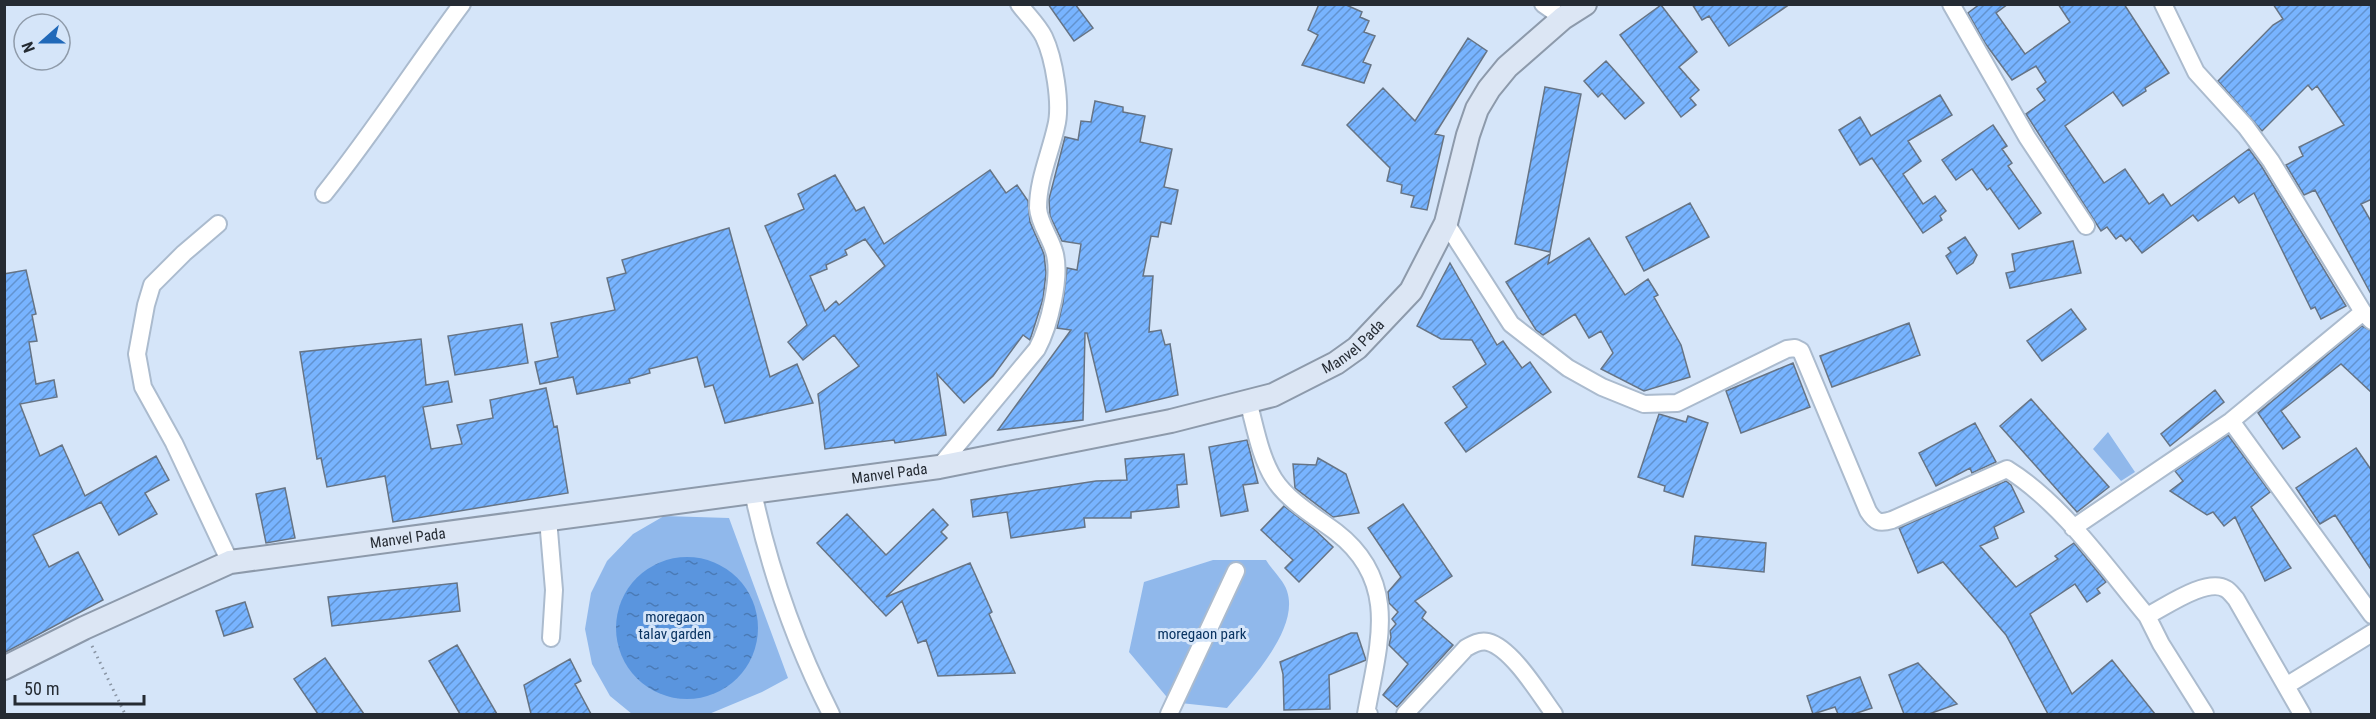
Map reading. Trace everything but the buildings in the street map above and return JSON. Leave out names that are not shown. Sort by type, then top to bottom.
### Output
[{"type":"main road","name":"Manvel Pada","points":[[4,668],[84,628],[230,562],[939,467],[1171,421],[1273,395],[1336,363],[1357,348],[1411,291],[1446,224],[1468,135],[1477,109],[1489,89],[1507,67],[1563,18],[1585,4]]},
{"type":"street","points":[[324,194],[360,149],[413,70],[462,4]]},
{"type":"street","points":[[939,467],[1037,349],[1045,335],[1058,270],[1055,253],[1038,208],[1045,160],[1059,110],[1050,51],[1043,35],[1018,4]]},
{"type":"street","points":[[1543,4],[1563,18]]},
{"type":"street","points":[[1951,4],[2027,137],[2086,226]]},
{"type":"street","points":[[2073,528],[2231,421],[2367,317],[2271,160],[2246,127],[2196,72],[2163,4]]},
{"type":"street","points":[[218,224],[152,285],[137,354],[143,387],[174,443],[230,562]]},
{"type":"street","points":[[1446,224],[1511,324],[1568,368],[1602,387],[1644,404],[1677,403],[1787,349],[1795,348],[1801,351],[1868,511],[1875,521],[1882,523],[1892,520],[2007,469],[2024,480],[2073,528],[2147,616],[2161,645],[2205,714]]},
{"type":"street","points":[[1248,401],[1266,462],[1274,480],[1288,495],[1351,544],[1367,565],[1377,593],[1381,623],[1367,714]]},
{"type":"street","points":[[2231,421],[2372,615]]},
{"type":"street","points":[[753,492],[762,534],[808,669],[831,714]]},
{"type":"street","points":[[548,519],[554,590],[551,638]]},
{"type":"street","points":[[1169,714],[1236,571]]},
{"type":"street","points":[[2147,616],[2200,588],[2213,586],[2226,588],[2236,599],[2302,714]]},
{"type":"street","points":[[2286,686],[2372,633]]},
{"type":"street","points":[[1406,714],[1466,648],[1478,642],[1488,642],[1500,648],[1524,671],[1554,714]]},
{"type":"path","points":[[84,628],[125,714]]},
{"type":"green space","points":[[2108,432],[2135,472],[2121,481],[2093,449]]},
{"type":"green space","name":"moregaon talav garden","points":[[664,516],[729,518],[788,678],[762,692],[709,714],[632,714],[610,696],[592,664],[585,629],[591,593],[607,561],[633,534]]},
{"type":"green space","name":"moregaon park","points":[[1213,560],[1266,560],[1287,591],[1289,606],[1280,638],[1259,670],[1227,708],[1171,702],[1129,652],[1144,582]]},
{"type":"water","points":[[687,557],[714,562],[738,577],[753,601],[758,628],[753,655],[738,679],[714,694],[687,699],[660,694],[636,679],[621,655],[616,628],[621,601],[636,577],[660,562]]}]
